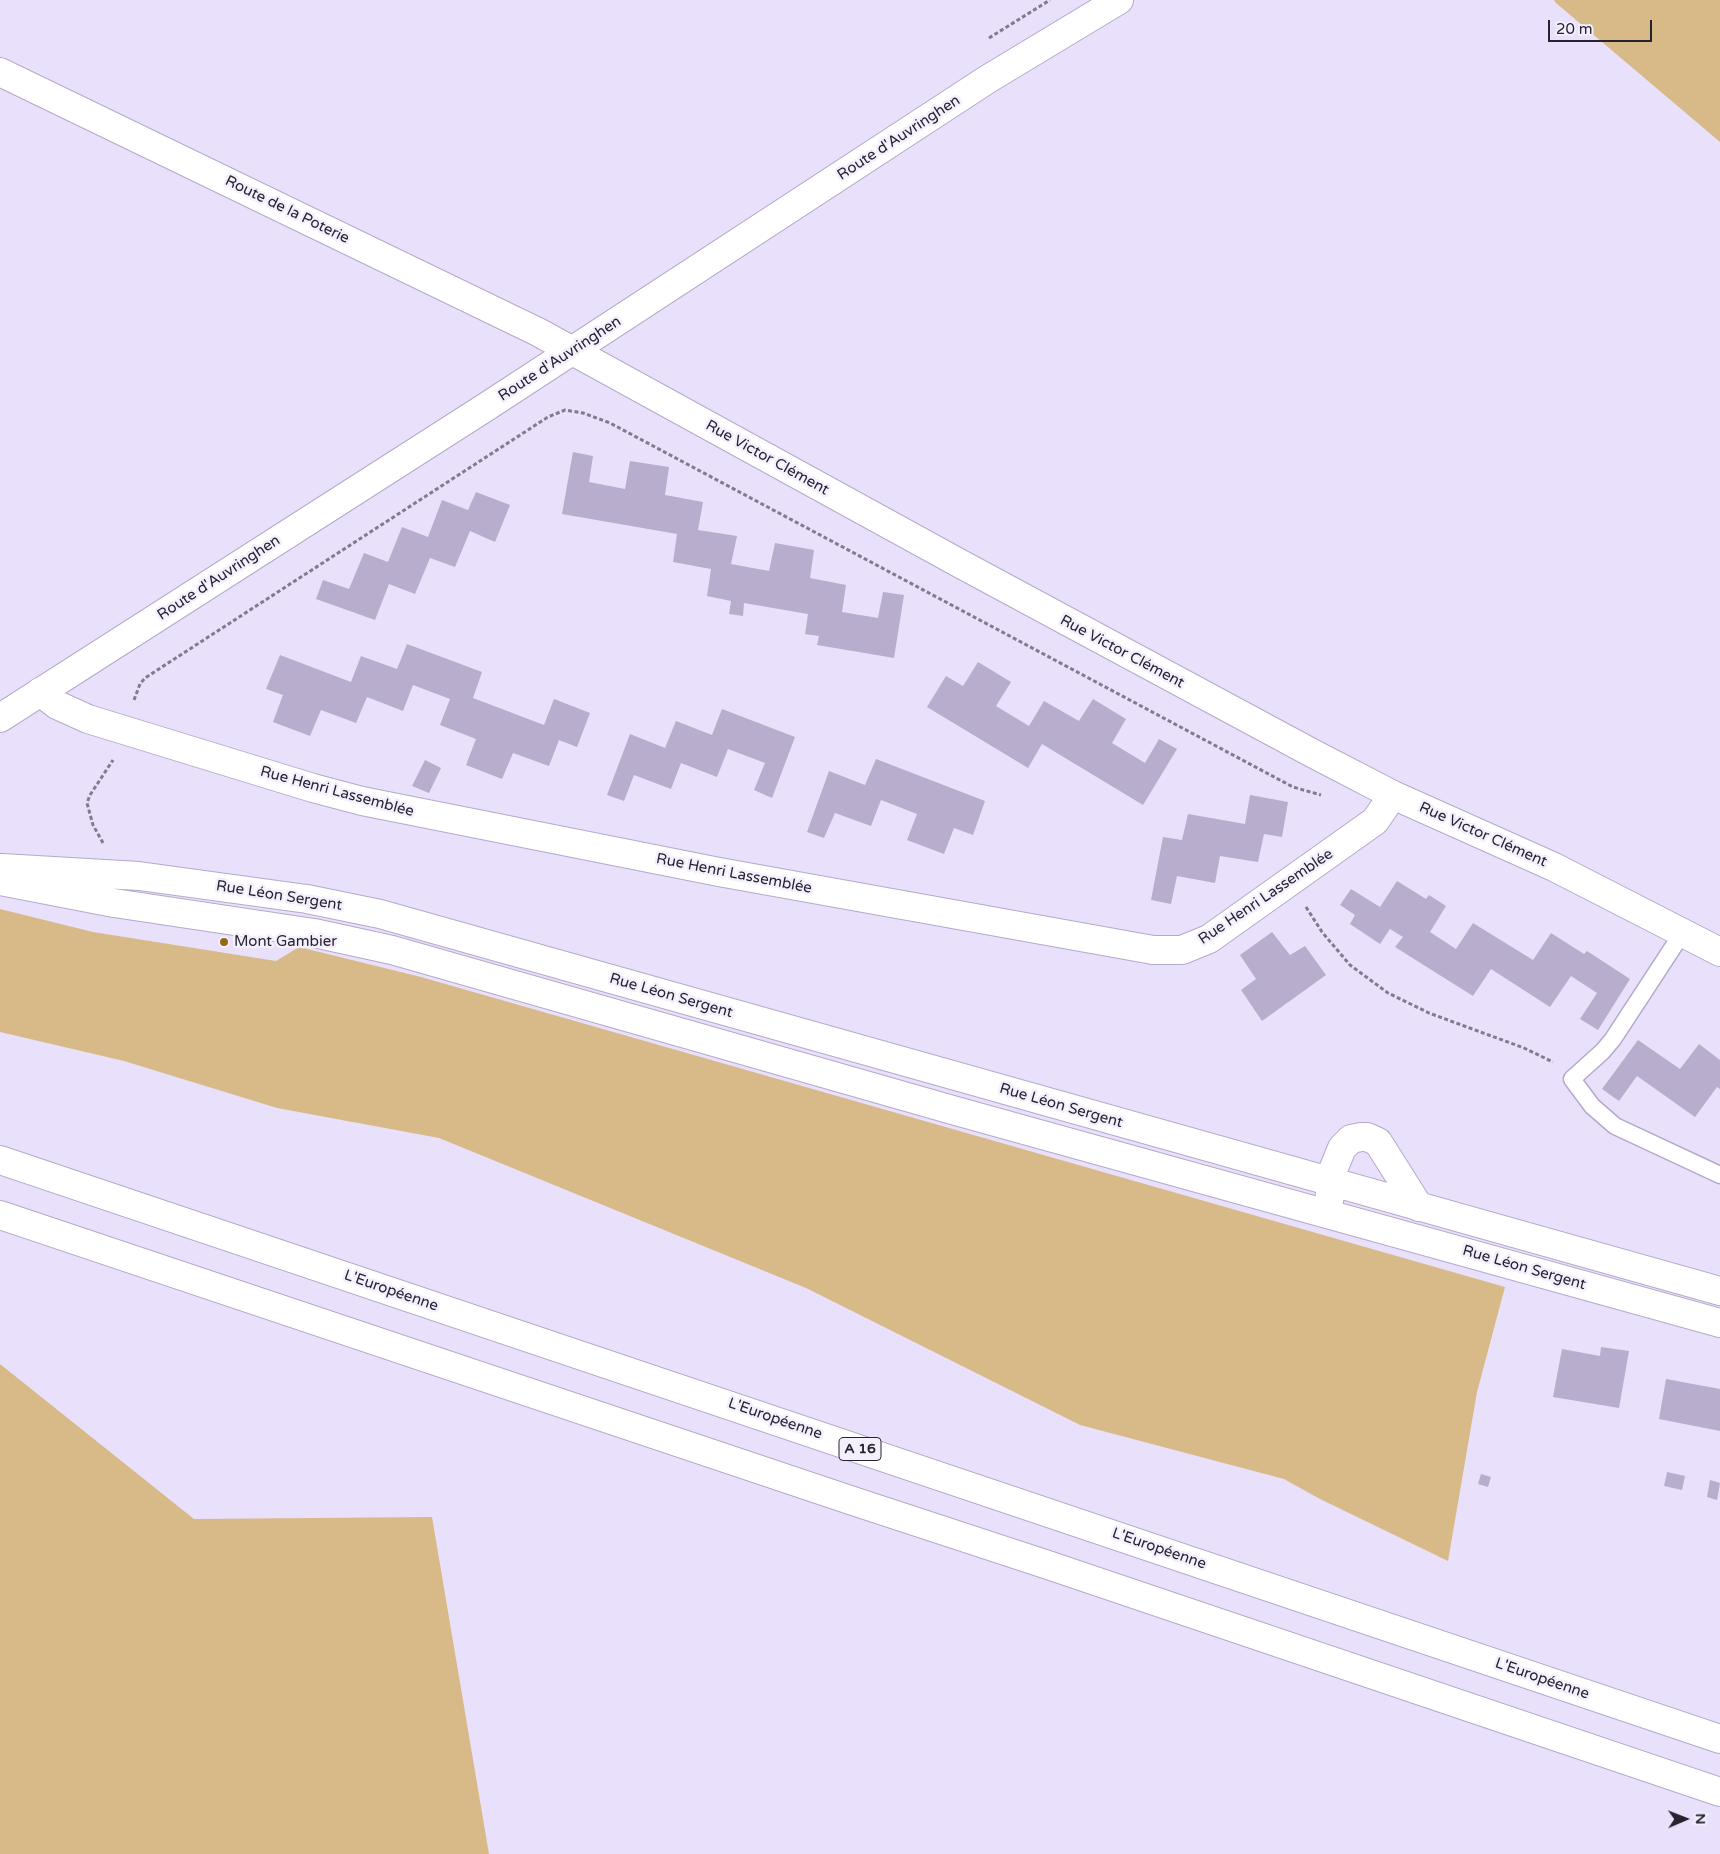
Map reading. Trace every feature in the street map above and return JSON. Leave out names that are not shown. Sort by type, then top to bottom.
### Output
[{"type":"main road","name":"Route d'Auvringhen","points":[[0,718],[572,350],[988,79],[1120,0]]},
{"type":"main road","name":"Route de la Poterie","points":[[0,72],[485,305],[572,350]]},
{"type":"main road","name":"Rue Victor Clément","points":[[572,350],[976,573],[1312,754],[1393,795],[1554,867],[1720,952]]},
{"type":"main road","name":"Rue Henri Lassemblée","points":[[40,692],[71,712],[127,732],[313,788],[402,810],[719,872],[1153,950],[1182,950],[1209,939],[1376,821],[1393,795]]},
{"type":"main road","name":"Rue Léon Sergent","points":[[0,868],[139,876],[307,898],[356,909],[1720,1291]]},
{"type":"main road","name":"Rue Léon Sergent","points":[[0,881],[114,903],[314,933],[392,950],[956,1111],[1720,1324]]},
{"type":"main road","points":[[1328,1214],[1331,1183],[1338,1155],[1346,1142],[1356,1137],[1367,1137],[1378,1142],[1419,1207]]},
{"type":"main road","name":"L'Européenne","points":[[0,1160],[1720,1738]]},
{"type":"main road","points":[[0,1214],[1720,1792]]},
{"type":"lane","points":[[1683,932],[1613,1039],[1603,1051],[1572,1079],[1592,1106],[1615,1126],[1720,1175]]},
{"type":"path","points":[[103,843],[93,825],[87,803],[90,795],[122,747],[135,697],[140,684],[145,678],[548,417],[565,410],[583,412],[610,423],[1293,787],[1323,796]]},
{"type":"path","points":[[1290,883],[1322,932],[1350,965],[1370,980],[1388,992],[1429,1013],[1538,1054],[1552,1062],[1572,1079]]},
{"type":"shaded area","points":[[1554,0],[1720,0],[1720,142],[1556,3]]},
{"type":"shaded area","points":[[0,909],[93,932],[276,961],[299,947],[421,977],[1505,1287],[1477,1392],[1448,1561],[1320,1499],[1284,1479],[1080,1425],[806,1288],[439,1138],[277,1108],[124,1061],[0,1032]]},
{"type":"shaded area","points":[[0,1364],[194,1519],[432,1517],[489,1854],[0,1854]]},
{"type":"building","points":[[573,452],[593,456],[589,482],[625,489],[630,461],[669,467],[665,495],[703,502],[698,530],[737,536],[731,564],[769,571],[775,543],[814,550],[810,578],[846,585],[842,612],[878,618],[883,592],[904,595],[894,658],[817,645],[819,636],[805,634],[808,614],[744,603],[743,616],[729,614],[731,601],[707,596],[711,569],[673,562],[677,534],[562,514]]},
{"type":"building","points":[[476,492],[510,505],[495,542],[470,531],[455,567],[430,558],[415,594],[389,584],[375,620],[316,599],[323,580],[349,589],[364,553],[388,562],[402,527],[428,537],[442,500],[468,510]]},
{"type":"building","points":[[407,644],[482,672],[473,698],[544,725],[554,699],[590,713],[577,747],[559,740],[549,766],[513,753],[502,779],[466,765],[476,739],[440,725],[450,699],[413,685],[403,711],[367,697],[356,723],[321,710],[310,736],[273,722],[283,695],[266,689],[280,655],[351,682],[361,656],[397,669]]},
{"type":"building","points":[[978,662],[1011,682],[996,706],[1029,726],[1044,701],[1079,721],[1093,699],[1126,719],[1112,743],[1145,763],[1159,739],[1177,749],[1143,805],[1042,744],[1028,768],[927,707],[946,676],[963,686]]},
{"type":"building","points":[[722,709],[795,737],[772,798],[754,790],[765,763],[728,749],[717,777],[681,763],[671,789],[634,775],[624,801],[607,795],[630,734],[665,748],[676,721],[712,735]]},
{"type":"building","points":[[876,759],[985,801],[973,835],[954,828],[944,854],[907,840],[917,814],[881,800],[871,826],[835,813],[824,838],[807,832],[829,771],[865,785]]},
{"type":"building","points":[[425,760],[441,768],[429,793],[412,786]]},
{"type":"building","points":[[1250,795],[1288,802],[1282,837],[1264,834],[1258,862],[1220,856],[1215,883],[1177,876],[1171,904],[1151,900],[1163,837],[1182,840],[1188,814],[1245,824]]},
{"type":"building","points":[[1397,881],[1426,899],[1429,895],[1446,906],[1430,932],[1456,949],[1473,923],[1533,960],[1551,933],[1584,954],[1587,951],[1630,979],[1598,1030],[1580,1019],[1597,993],[1571,976],[1550,1007],[1491,969],[1473,996],[1395,947],[1403,937],[1390,929],[1380,944],[1350,924],[1355,915],[1340,905],[1351,889],[1380,907]]},
{"type":"building","points":[[1272,932],[1290,955],[1305,946],[1326,975],[1262,1021],[1241,990],[1256,979],[1240,955]]},
{"type":"building","points":[[1638,1040],[1680,1069],[1699,1044],[1720,1060],[1720,1089],[1717,1087],[1695,1117],[1637,1076],[1619,1101],[1602,1089]]},
{"type":"building","points":[[1601,1347],[1629,1351],[1619,1408],[1553,1397],[1562,1349],[1600,1356]]},
{"type":"building","points":[[1666,1379],[1720,1389],[1720,1431],[1659,1419]]},
{"type":"building","points":[[1667,1472],[1685,1476],[1682,1490],[1664,1486]]},
{"type":"building","points":[[1481,1474],[1491,1477],[1488,1487],[1478,1484]]},
{"type":"building","points":[[1710,1480],[1720,1483],[1717,1500],[1707,1497]]},
{"type":"place","name":"Mont Gambier","points":[[224,942]]}]
